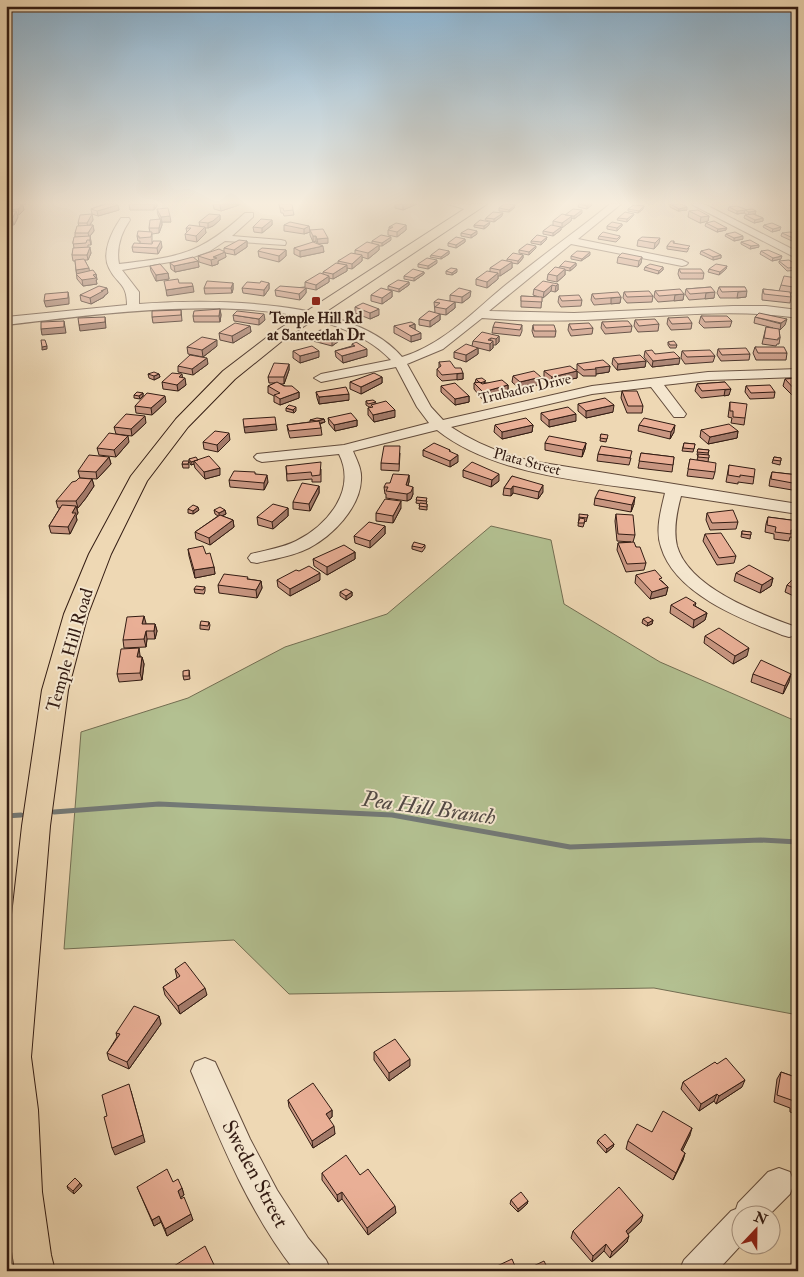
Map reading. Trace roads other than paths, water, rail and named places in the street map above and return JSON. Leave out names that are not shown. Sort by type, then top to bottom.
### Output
[{"type":"main road","name":"Temple Hill Road","points":[[35,1271],[31,1255],[23,1192],[20,1110],[14,1057],[43,765],[55,690],[74,623],[100,554],[138,480],[182,423],[229,374],[385,264]]},
{"type":"street","points":[[114,264],[114,268],[133,292],[132,309]]},
{"type":"street","points":[[114,268],[140,264]]},
{"type":"street","points":[[321,378],[401,361],[429,351],[481,314],[508,288],[541,264]]},
{"type":"street","points":[[6,321],[132,309],[221,304],[269,308],[310,315]]},
{"type":"street","points":[[481,314],[529,319],[722,309],[753,309],[798,314]]},
{"type":"street","name":"Plata Street","points":[[310,315],[345,326],[382,344],[401,361],[425,408],[439,425],[474,446],[523,464],[552,471],[798,510]]},
{"type":"street","name":"Trubador Drive","points":[[262,458],[344,449],[592,390],[708,376],[798,373]]},
{"type":"street","points":[[654,382],[679,414]]},
{"type":"street","points":[[257,558],[302,544],[313,538],[338,515],[345,505],[350,492],[354,472],[344,449]]},
{"type":"street","points":[[674,490],[667,529],[672,556],[680,566],[692,579],[719,599],[745,614],[789,632]]},
{"type":"street","name":"Sweden Street","points":[[205,1071],[248,1165],[269,1205],[295,1248],[315,1271]]},
{"type":"street","points":[[759,1204],[779,1183]]},
{"type":"street","points":[[695,1271],[732,1232]]},
{"type":"waterway","name":"Pea Hill Branch","points":[[54,812],[159,804],[392,815],[570,847],[761,840],[798,842]]},
{"type":"waterway","name":"Pea Hill Branch","points":[[6,816],[21,815]]},
{"type":"place","name":"Temple Hill Rd at Santeetlah Dr","points":[[316,301]]}]
